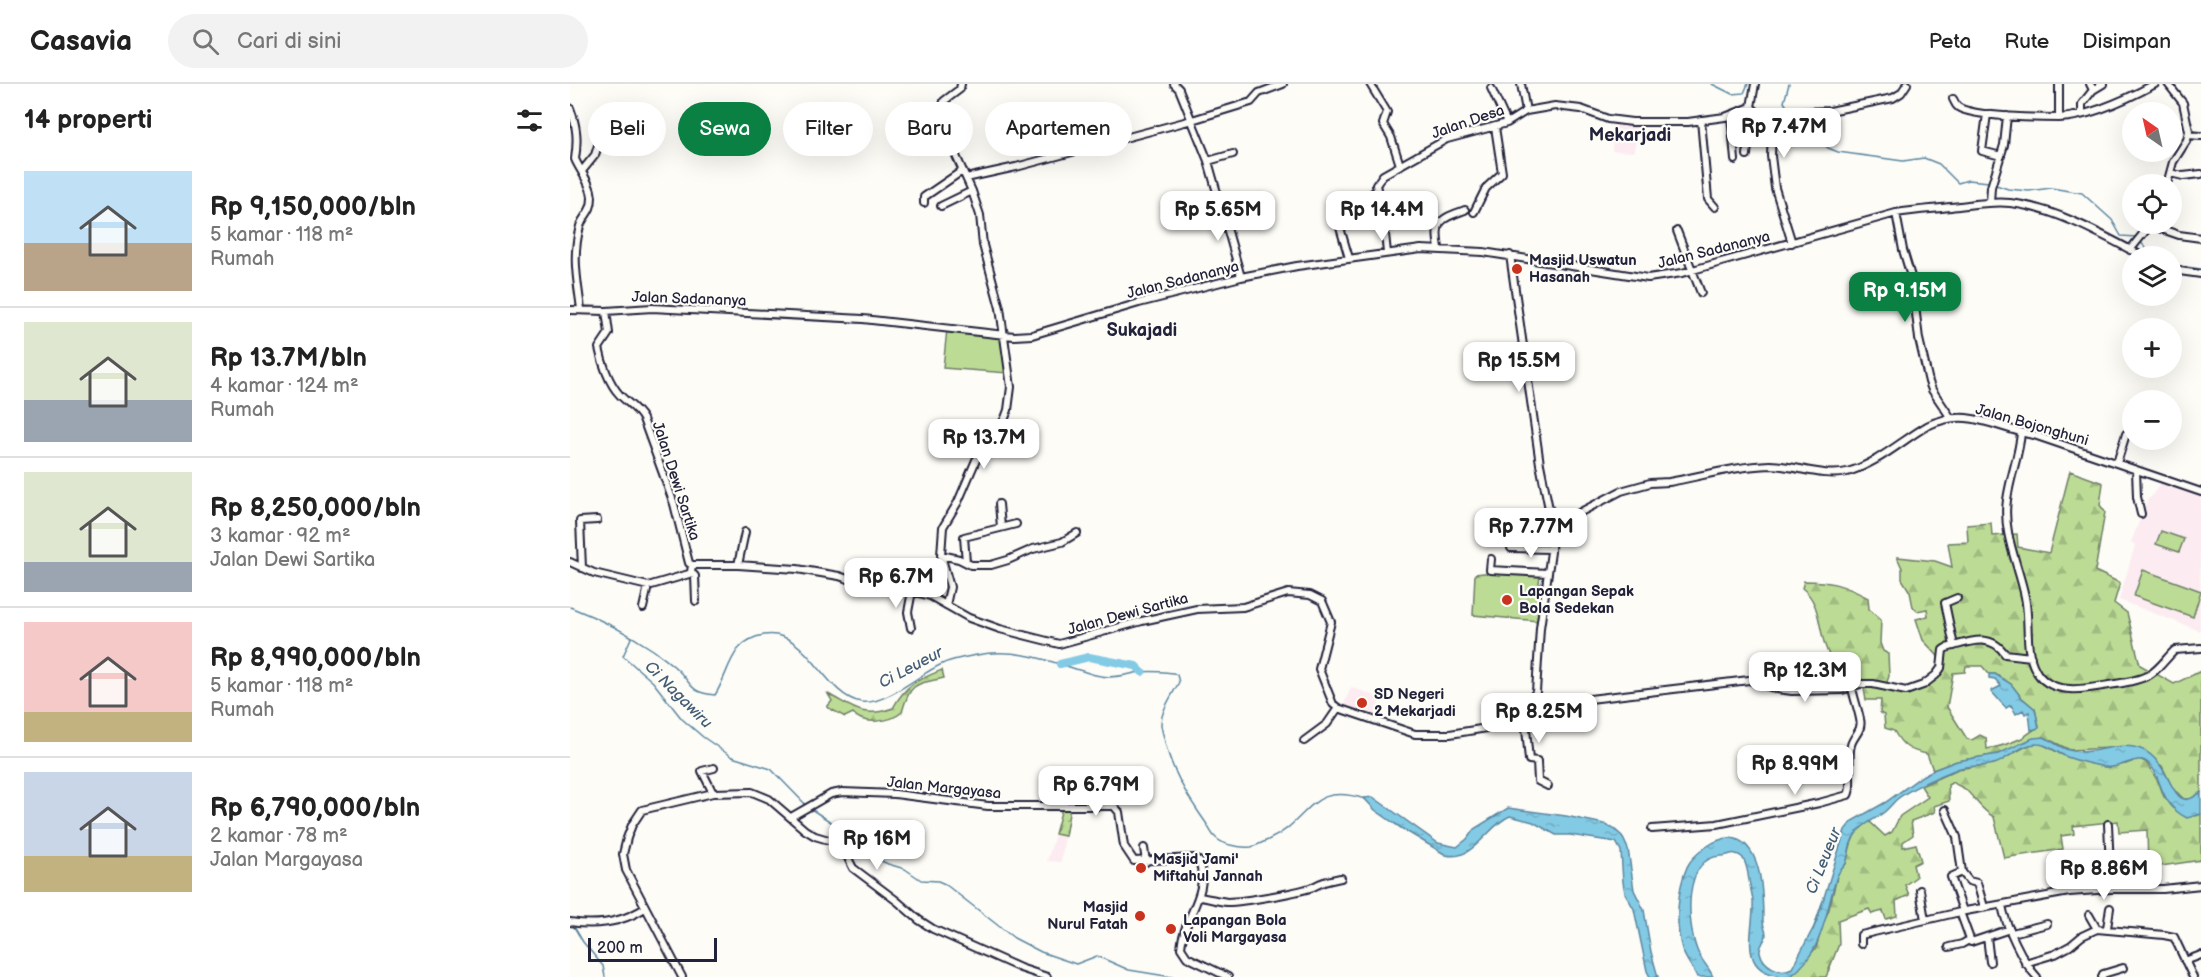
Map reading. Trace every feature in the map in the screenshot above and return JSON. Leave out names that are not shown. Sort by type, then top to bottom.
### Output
[{"type":"street","points":[[946,605],[950,587],[941,555],[944,523],[958,502],[976,460],[997,433],[1008,410],[1011,387],[1005,335],[995,286],[983,245],[980,215],[952,147],[943,104],[945,99],[960,89],[961,84]]},
{"type":"street","points":[[1174,84],[1179,89],[1208,161],[1241,277]]},
{"type":"street","points":[[924,203],[924,197],[964,175],[1016,167],[1192,120],[1251,102],[1258,93],[1283,84]]},
{"type":"street","points":[[1370,84],[1387,112],[1383,124],[1391,137],[1400,165]]},
{"type":"street","points":[[1521,84],[1526,111]]},
{"type":"street","points":[[1748,155],[1750,108],[1755,84]]},
{"type":"street","points":[[1771,127],[1806,112],[1830,111],[1893,98],[1901,93],[1906,84]]},
{"type":"street","points":[[2059,84],[2059,118]]},
{"type":"street","points":[[2082,114],[2082,104],[2091,87],[2103,84]]},
{"type":"street","points":[[1953,99],[1960,108],[1988,114],[2059,118],[2082,114],[2131,97],[2156,84]]},
{"type":"street","points":[[2168,84],[2183,103],[2188,135],[2176,154],[2170,173],[2183,177],[2201,174]]},
{"type":"street","points":[[1491,88],[1507,123]]},
{"type":"street","name":"Jalan Desa","points":[[1353,207],[1376,191],[1379,178],[1400,165],[1448,139],[1507,123],[1526,111],[1555,106],[1581,109],[1608,119],[1632,122],[1688,122],[1731,115],[1750,108]]},
{"type":"street","points":[[570,108],[577,137],[578,149],[575,159],[592,197],[590,213],[581,223],[574,255],[581,309]]},
{"type":"street","points":[[1750,108],[1771,127],[1771,156],[1775,188],[1792,243]]},
{"type":"street","points":[[1988,114],[1982,151],[2001,156]]},
{"type":"street","points":[[1731,115],[1735,160]]},
{"type":"street","points":[[1990,203],[1992,183],[2001,156],[2007,116]]},
{"type":"street","points":[[1701,120],[1708,199],[1714,207]]},
{"type":"street","points":[[1474,212],[1486,188],[1502,173],[1495,126]]},
{"type":"street","points":[[2188,135],[2201,136]]},
{"type":"street","points":[[1208,161],[1233,154]]},
{"type":"street","points":[[582,171],[594,156]]},
{"type":"street","points":[[941,206],[972,191]]},
{"type":"street","points":[[1376,191],[1383,215],[1388,253]]},
{"type":"street","name":"Jalan Sadananya","points":[[570,310],[606,311],[652,308],[863,319],[1005,335],[1032,334],[1241,277],[1349,258],[1439,248],[1510,255],[1648,278],[1671,276],[1896,213],[1990,203],[2023,205],[2061,217],[2095,231],[2123,246]]},
{"type":"street","points":[[1439,248],[1436,235],[1439,223],[1465,210]]},
{"type":"street","points":[[1896,213],[1912,280],[1919,339],[1929,382],[1951,418]]},
{"type":"street","points":[[1338,221],[1349,258]]},
{"type":"street","points":[[1677,231],[1701,293]]},
{"type":"street","points":[[2133,246],[2143,234]]},
{"type":"street","points":[[2174,234],[2201,238]]},
{"type":"street","points":[[1304,741],[1327,724],[1338,708],[1415,734],[1462,733],[1492,727],[1504,722],[1524,708],[1537,689],[1540,628],[1551,549],[1552,524],[1540,464],[1510,255]]},
{"type":"street","points":[[2182,271],[2201,274]]},
{"type":"street","name":"Jalan Dewi Sartika","points":[[606,311],[609,333],[598,348],[616,390],[643,419],[674,504],[692,569],[738,565],[797,569],[838,576],[860,583],[912,591],[930,596],[964,616],[1000,629],[1059,644],[1142,621],[1211,606],[1243,607],[1288,593],[1310,595],[1322,601],[1331,622],[1319,669],[1333,704],[1338,708]]},
{"type":"street","name":"Jalan Bojonghuni","points":[[1552,524],[1575,515],[1606,497],[1653,483],[1772,465],[1834,474],[1845,472],[1870,463],[1927,426],[1951,418],[1980,419],[2201,492]]},
{"type":"street","points":[[2021,433],[2007,500],[2006,522],[2025,596],[2031,657],[2036,671],[2046,681],[2064,689],[2083,690],[2145,677],[2158,669],[2175,650],[2201,648]]},
{"type":"street","points":[[2117,463],[2122,447]]},
{"type":"street","points":[[2136,470],[2136,497],[2141,514]]},
{"type":"street","points":[[999,504],[1001,527]]},
{"type":"street","points":[[582,568],[580,521],[597,520]]},
{"type":"street","points":[[966,562],[964,537],[1016,524]]},
{"type":"street","points":[[738,565],[745,532]]},
{"type":"street","points":[[941,555],[974,566],[991,565],[1033,549],[1062,542],[1077,533]]},
{"type":"street","points":[[1511,548],[1551,549]]},
{"type":"street","points":[[1491,559],[1490,570],[1548,573]]},
{"type":"street","points":[[570,562],[594,573],[648,586],[692,569],[695,576],[696,601]]},
{"type":"street","points":[[644,608],[648,586]]},
{"type":"street","points":[[911,628],[908,610],[912,591]]},
{"type":"street","points":[[1954,646],[1945,603],[1957,598]]},
{"type":"street","points":[[1548,704],[1749,680],[1792,692],[1842,690],[1860,684],[1873,684],[1901,692],[1912,690],[1936,675],[1941,668],[1944,648],[1989,640],[1998,645],[2006,654],[2031,657]]},
{"type":"street","points":[[1652,829],[1717,824],[1848,795],[1851,788],[1848,767],[1851,744],[1858,735],[1861,720],[1852,688]]},
{"type":"street","points":[[1524,708],[1529,760],[1537,761],[1538,781],[1548,786]]},
{"type":"street","points":[[713,793],[702,771],[714,768]]},
{"type":"street","points":[[682,977],[661,933],[631,881],[624,861],[623,854],[632,825],[637,815],[648,807],[713,793],[747,791],[760,795],[815,836],[832,841],[843,848],[853,868],[933,929],[1020,968],[1047,977]]},
{"type":"street","name":"Jalan Margayasa","points":[[791,817],[831,794],[842,792],[895,794],[988,806],[1114,806],[1119,812],[1125,848],[1134,861],[1146,862]]},
{"type":"street","points":[[1945,810],[1957,837],[1962,872],[1970,882],[1977,883],[1984,907]]},
{"type":"street","points":[[2109,824],[2111,889]]},
{"type":"street","points":[[1144,848],[1146,862],[1197,860],[1200,864],[1202,882],[1199,897],[1185,931],[1182,951],[1187,957],[1228,977]]},
{"type":"street","points":[[1962,872],[1951,878],[1969,940]]},
{"type":"street","points":[[1199,897],[1224,901],[1240,900],[1277,895],[1341,878]]},
{"type":"street","points":[[1861,944],[1862,935],[1984,907],[2058,893],[2111,889],[2163,889],[2201,885]]},
{"type":"street","points":[[1920,890],[1925,920]]},
{"type":"street","points":[[2002,905],[2025,963],[2037,977]]},
{"type":"street","points":[[570,922],[583,924],[608,922],[635,915],[645,908]]},
{"type":"street","points":[[2107,928],[2110,908]]},
{"type":"street","points":[[2089,915],[2097,929]]},
{"type":"street","points":[[1949,947],[1969,940],[1972,942],[2047,924]]},
{"type":"street","points":[[2025,963],[2060,952],[2082,936],[2097,929],[2107,928],[2170,936],[2176,940],[2193,977]]},
{"type":"street","points":[[1987,937],[1990,962]]},
{"type":"street","points":[[2185,961],[2201,955]]},
{"type":"street","points":[[2102,977],[2103,974],[2123,968]]},
{"type":"shaded area","points":[[1613,122],[1636,125],[1635,152],[1612,151]]},
{"type":"shaded area","points":[[2161,482],[2201,496],[2200,631],[2119,600],[2135,545],[2131,542],[2148,499]]},
{"type":"shaded area","name":"SD Negeri 2 Mekarjadi","points":[[1351,687],[1381,698],[1373,719],[1343,707]]},
{"type":"shaded area","points":[[1055,834],[1065,836],[1061,862],[1047,861]]},
{"type":"green space","points":[[947,329],[1004,338],[1008,373],[943,368]]},
{"type":"green space","points":[[2070,471],[2103,483],[2100,505],[2105,512],[2095,571],[2120,583],[2114,603],[2127,613],[2140,665],[2174,684],[2201,671],[2201,792],[2191,799],[2184,799],[2173,789],[2162,766],[2130,747],[2070,750],[2044,737],[1998,754],[1957,761],[1933,770],[1927,754],[1907,747],[1894,731],[1885,728],[1884,715],[1880,713],[1881,700],[1866,700],[1863,684],[1846,686],[1845,673],[1836,673],[1825,645],[1815,607],[1802,588],[1804,581],[1830,583],[1868,598],[1869,609],[1881,620],[1880,643],[1883,651],[1888,654],[1889,676],[1886,685],[1912,691],[1943,667],[1937,655],[1923,640],[1916,619],[1928,616],[1927,609],[1917,611],[1913,607],[1910,592],[1902,579],[1902,568],[1897,557],[1935,561],[1952,567],[1948,543],[1968,542],[1967,525],[1991,523],[1992,536],[2017,534],[2018,547],[2049,553]],"holes":[[[1966,666],[1982,666],[1989,674],[1995,674],[2011,684],[2035,709],[2039,727],[2018,740],[1987,749],[1986,738],[1980,735],[1972,740],[1967,739],[1947,707],[1953,673],[1965,672]]]},
{"type":"green space","points":[[2161,531],[2184,539],[2179,552],[2156,544]]},
{"type":"green space","points":[[2143,570],[2201,591],[2193,617],[2134,596]]},
{"type":"green space","name":"Lapangan Sepak Bola Sedekan","points":[[1504,571],[1540,574],[1539,584],[1544,585],[1538,621],[1473,615],[1475,574]]},
{"type":"green space","points":[[942,670],[944,678],[915,686],[908,695],[902,712],[891,718],[870,721],[863,720],[853,713],[845,717],[827,707],[832,701],[828,694],[866,712],[893,708],[903,693],[913,684]]},
{"type":"green space","points":[[2040,743],[2065,756],[2105,767],[2126,764],[2139,759],[2146,762],[2159,783],[2164,797],[2196,816],[2201,814],[2201,860],[2148,868],[2147,830],[2119,832],[2118,821],[2073,826],[2074,834],[2061,836],[2063,849],[2004,858],[1994,817],[1982,808],[1965,789],[1953,782],[1948,785],[1949,801],[1934,806],[1935,812],[1911,821],[1913,835],[1903,842],[1903,847],[1916,844],[1921,861],[1913,865],[1916,877],[1905,885],[1909,895],[1896,901],[1897,916],[1886,919],[1883,911],[1872,914],[1869,909],[1838,920],[1839,944],[1826,977],[1787,977],[1791,976],[1816,948],[1838,873],[1846,864],[1856,832],[1869,821],[1885,836],[1892,832],[1900,816],[1928,797],[1921,786],[1958,769],[1996,763],[2023,748]]},
{"type":"green space","points":[[1080,776],[1081,804],[1070,804],[1068,778]]},
{"type":"green space","points":[[1062,808],[1070,808],[1065,836],[1055,834]]},
{"type":"water","points":[[1989,674],[1995,674],[2011,684],[2035,709],[2039,728],[2031,730],[2029,712],[2025,714],[2023,710],[2016,714],[2011,705],[2006,708],[1991,691],[2001,686],[1995,679],[1989,678]]},
{"type":"water","points":[[2044,737],[2062,748],[2078,752],[2125,746],[2143,750],[2157,761],[2179,796],[2188,799],[2201,792],[2201,814],[2187,818],[2177,812],[2165,796],[2155,772],[2145,761],[2137,760],[2106,767],[2067,757],[2042,744],[2032,744],[1997,763],[1962,768],[1917,787],[1902,795],[1883,813],[1861,828],[1850,846],[1845,865],[1837,876],[1817,943],[1802,966],[1791,976],[1773,974],[1761,969],[1754,961],[1751,950],[1753,901],[1747,867],[1742,857],[1734,854],[1708,860],[1699,868],[1694,880],[1690,909],[1697,950],[1713,977],[1697,977],[1682,949],[1678,929],[1678,908],[1687,867],[1693,858],[1706,847],[1732,838],[1745,844],[1752,852],[1760,875],[1763,924],[1766,933],[1760,952],[1768,965],[1777,970],[1787,970],[1792,968],[1816,923],[1845,830],[1852,821],[1886,802],[1933,770],[1957,761],[1998,754],[2033,738]]},
{"type":"water","points":[[1373,797],[1438,843],[1457,847],[1474,829],[1508,808],[1566,816],[1604,824],[1614,829],[1622,836],[1628,849],[1634,890],[1644,910],[1658,977],[1650,977],[1647,971],[1634,909],[1625,893],[1621,851],[1616,842],[1556,835],[1533,822],[1510,816],[1464,853],[1456,856],[1446,855],[1375,810],[1364,798]]},
{"type":"waterway","points":[[1712,84],[1732,94],[1744,93],[1748,84]]},
{"type":"waterway","points":[[1789,84],[1784,102],[1793,116]]},
{"type":"waterway","points":[[1796,120],[1805,123],[1828,148],[1838,152],[1903,161],[1924,158],[1939,164],[1958,183],[1968,180],[1989,182]]},
{"type":"waterway","points":[[1993,184],[2008,189],[2029,191],[2051,188],[2082,193],[2112,220],[2121,236],[2137,237]]},
{"type":"waterway","points":[[2140,241],[2144,246]]},
{"type":"waterway","points":[[2182,266],[2201,269]]},
{"type":"waterway","name":"Ci Leueur","points":[[570,607],[602,621],[653,650],[683,675],[696,690],[715,695],[738,650],[744,643],[764,635],[779,636],[792,642],[804,651],[836,688],[848,697],[861,702],[881,699],[946,662],[990,653],[1028,656],[1106,677],[1145,672],[1173,673],[1177,675],[1179,682],[1165,708],[1161,724],[1167,750],[1186,793],[1219,840],[1237,846],[1253,846],[1282,832],[1321,799],[1332,795],[1365,799]]},
{"type":"waterway","name":"Ci Nagawiru","points":[[631,638],[623,656],[653,682],[682,719],[732,757],[771,769],[807,806]]},
{"type":"waterway","name":"Ci Leueur","points":[[1060,664],[1089,657],[1136,666],[1142,672]]},
{"type":"waterway","name":"Ci Nagawiru","points":[[811,809],[834,824],[864,852],[888,864],[905,869],[921,880],[938,881],[945,884],[1014,938],[1041,952],[1076,964],[1097,956],[1129,970],[1172,977]]},
{"type":"waterway","name":"Ci Leueur","points":[[1813,930],[1822,903]]},
{"type":"waterway","points":[[573,925],[583,942],[603,966],[605,977]]},
{"type":"place","name":"Masjid Uswatun Hasanah","points":[[1517,269]]},
{"type":"place","name":"Lapangan Sepak Bola Sedekan","points":[[1507,600]]},
{"type":"place","name":"SD Negeri 2 Mekarjadi","points":[[1362,703]]},
{"type":"place","name":"Masjid Jami' Miftahul Jannah","points":[[1141,868]]},
{"type":"place","name":"Masjid Nurul Fatah","points":[[1140,916]]},
{"type":"place","name":"Lapangan Bola Voli Margayasa","points":[[1171,929]]},
{"type":"district","name":"Mekarjadi","points":[[1630,135]]},
{"type":"district","name":"Sukajadi","points":[[1142,330]]}]
